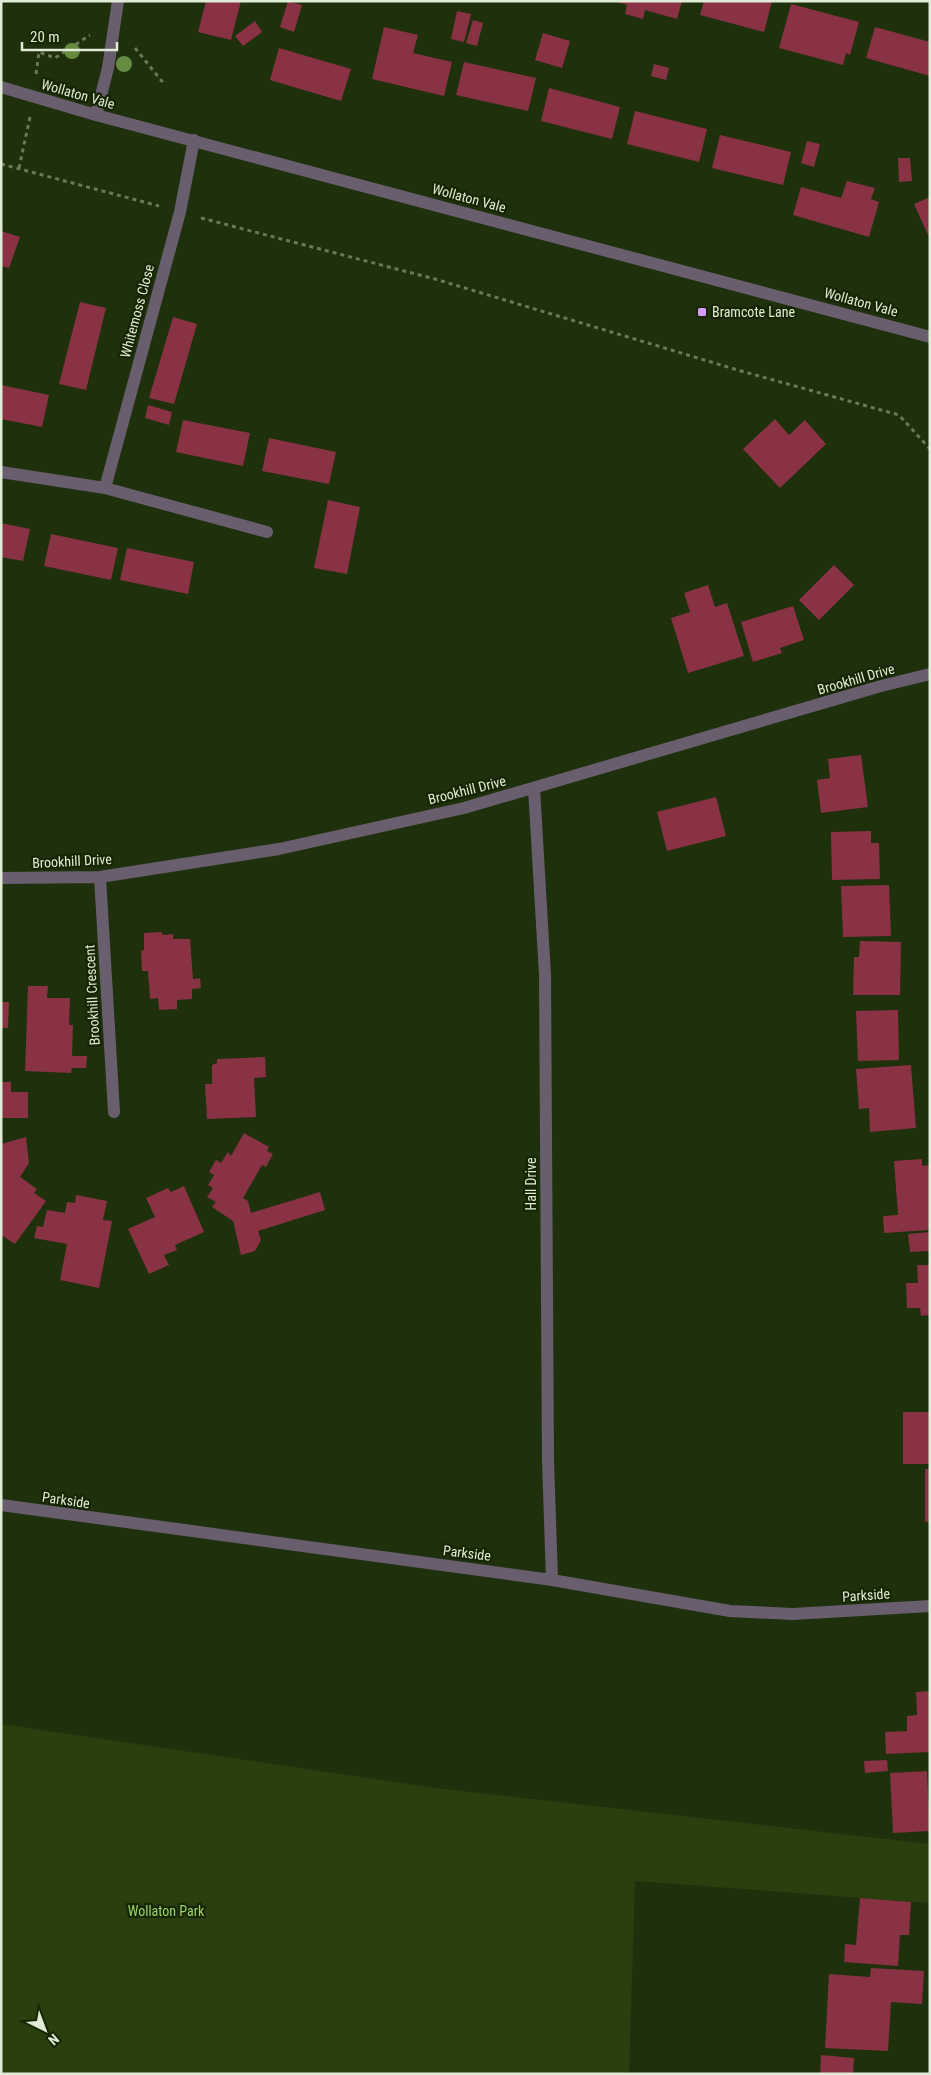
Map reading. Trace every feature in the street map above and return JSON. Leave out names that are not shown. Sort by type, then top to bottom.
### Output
[{"type":"street","points":[[96,115],[108,68],[118,1]]},
{"type":"street","name":"Wollaton Vale","points":[[1,87],[96,115],[930,337]]},
{"type":"street","name":"Whitemoss Close","points":[[105,488],[180,212],[194,140]]},
{"type":"street","points":[[1,472],[105,488],[267,532]]},
{"type":"street","name":"Brookhill Drive","points":[[1,878],[100,877],[279,849],[464,808],[881,686],[930,674]]},
{"type":"street","name":"Hall Drive","points":[[534,788],[544,975],[548,1461],[552,1580]]},
{"type":"street","name":"Brookhill Crescent","points":[[100,877],[114,1112]]},
{"type":"street","name":"Parkside","points":[[1,1505],[552,1580],[730,1610],[793,1614],[930,1606]]},
{"type":"path","points":[[19,168],[34,96]]},
{"type":"path","points":[[1,164],[435,279],[741,371],[899,415],[930,449]]},
{"type":"green space","name":"Wollaton Park","points":[[1,1724],[436,1788],[930,1844],[930,1903],[635,1881],[629,2074],[1,2074]]},
{"type":"building","points":[[206,1],[241,1],[231,40],[198,32]]},
{"type":"building","points":[[288,1],[302,5],[294,32],[280,27]]},
{"type":"building","points":[[615,1],[682,1],[677,19],[645,10],[643,19],[625,14],[627,5]]},
{"type":"building","points":[[704,1],[772,1],[764,32],[700,15]]},
{"type":"building","points":[[791,4],[859,22],[850,55],[846,53],[843,65],[779,48]]},
{"type":"building","points":[[457,11],[471,14],[464,42],[451,39]]},
{"type":"building","points":[[473,20],[483,23],[477,46],[466,43]]},
{"type":"building","points":[[255,21],[262,32],[243,46],[235,36]]},
{"type":"building","points":[[384,27],[418,35],[413,53],[452,62],[444,96],[372,79]]},
{"type":"building","points":[[875,27],[930,42],[930,76],[866,58]]},
{"type":"building","points":[[543,33],[570,41],[562,68],[535,60]]},
{"type":"building","points":[[279,48],[351,69],[341,101],[270,80]]},
{"type":"building","points":[[464,62],[536,78],[528,111],[456,95]]},
{"type":"building","points":[[654,64],[669,68],[666,80],[651,76]]},
{"type":"building","points":[[549,88],[620,107],[612,139],[541,121]]},
{"type":"building","points":[[635,111],[707,129],[699,162],[627,144]]},
{"type":"building","points":[[720,135],[791,152],[783,185],[712,168]]},
{"type":"building","points":[[807,141],[820,144],[814,167],[801,163]]},
{"type":"building","points":[[898,158],[910,158],[912,181],[899,182]]},
{"type":"building","points":[[847,181],[875,188],[871,199],[879,202],[869,237],[793,215],[801,187],[841,198]]},
{"type":"building","points":[[930,197],[930,234],[928,235],[914,204]]},
{"type":"building","points":[[1,231],[20,237],[9,268],[1,266]]},
{"type":"building","points":[[80,302],[106,308],[86,390],[59,384]]},
{"type":"building","points":[[173,317],[197,324],[174,404],[149,398]]},
{"type":"building","points":[[1,385],[49,395],[42,427],[1,419]]},
{"type":"building","points":[[148,405],[172,412],[169,425],[145,418]]},
{"type":"building","points":[[775,419],[789,435],[805,420],[826,444],[780,488],[743,449]]},
{"type":"building","points":[[183,420],[250,433],[243,466],[176,452]]},
{"type":"building","points":[[269,438],[336,452],[329,484],[262,471]]},
{"type":"building","points":[[328,500],[360,507],[347,574],[314,568]]},
{"type":"building","points":[[1,523],[30,529],[23,561],[1,557]]},
{"type":"building","points":[[51,534],[118,548],[111,580],[44,566]]},
{"type":"building","points":[[127,548],[194,562],[188,594],[120,580]]},
{"type":"building","points":[[834,565],[854,585],[819,620],[799,600]]},
{"type":"building","points":[[708,585],[715,607],[727,603],[744,656],[688,673],[671,618],[690,612],[684,593]]},
{"type":"building","points":[[793,606],[804,640],[780,648],[782,653],[753,662],[741,622]]},
{"type":"building","points":[[861,755],[868,807],[821,813],[817,780],[830,778],[828,759]]},
{"type":"building","points":[[716,797],[726,836],[667,851],[657,812]]},
{"type":"building","points":[[871,831],[871,843],[879,843],[880,879],[832,880],[831,832]]},
{"type":"building","points":[[889,885],[891,936],[843,937],[841,886]]},
{"type":"building","points":[[161,932],[163,935],[173,934],[173,939],[190,939],[193,979],[200,978],[201,988],[192,989],[192,999],[177,1000],[177,1009],[159,1010],[158,998],[150,999],[148,971],[142,971],[141,951],[144,950],[144,933]]},
{"type":"building","points":[[860,941],[901,942],[900,995],[853,995],[854,957],[859,957]]},
{"type":"building","points":[[28,986],[48,986],[47,998],[70,998],[69,1025],[73,1025],[72,1056],[87,1056],[86,1068],[72,1068],[71,1073],[25,1071]]},
{"type":"building","points":[[1,1002],[9,1002],[8,1028],[1,1028]]},
{"type":"building","points":[[898,1010],[899,1060],[858,1061],[856,1011]]},
{"type":"building","points":[[265,1057],[266,1077],[254,1078],[256,1117],[207,1119],[205,1084],[212,1084],[212,1065],[217,1063],[217,1059]]},
{"type":"building","points":[[911,1065],[916,1128],[870,1132],[869,1108],[859,1109],[856,1069]]},
{"type":"building","points":[[1,1082],[11,1082],[11,1092],[28,1092],[28,1118],[1,1118]]},
{"type":"building","points":[[244,1133],[269,1147],[267,1151],[273,1154],[266,1167],[262,1165],[243,1198],[248,1201],[251,1213],[320,1192],[325,1210],[258,1231],[261,1240],[255,1251],[241,1255],[233,1221],[212,1207],[216,1202],[207,1197],[213,1188],[208,1185],[214,1175],[209,1172],[216,1160],[221,1163],[228,1152],[231,1156]]},
{"type":"building","points":[[26,1137],[29,1163],[20,1177],[37,1189],[34,1193],[46,1201],[15,1244],[1,1235],[1,1144]]},
{"type":"building","points":[[922,1159],[922,1166],[930,1165],[929,1230],[884,1233],[883,1216],[898,1215],[894,1161]]},
{"type":"building","points":[[184,1186],[204,1232],[175,1245],[177,1250],[164,1255],[169,1265],[149,1274],[128,1229],[155,1217],[146,1198],[168,1188],[171,1192]]},
{"type":"building","points":[[76,1195],[107,1201],[103,1220],[112,1221],[99,1288],[60,1280],[67,1244],[34,1238],[37,1226],[43,1227],[47,1210],[65,1213],[67,1202],[75,1203]]},
{"type":"building","points":[[930,1232],[930,1251],[910,1252],[908,1234]]},
{"type":"building","points":[[917,1265],[930,1265],[930,1315],[921,1316],[920,1308],[907,1308],[906,1283],[918,1283]]},
{"type":"building","points":[[903,1412],[930,1412],[930,1464],[903,1464]]},
{"type":"building","points":[[925,1469],[930,1469],[930,1522],[925,1522]]},
{"type":"building","points":[[930,1691],[930,1752],[886,1754],[885,1732],[907,1731],[907,1716],[917,1715],[916,1692]]},
{"type":"building","points":[[887,1760],[888,1771],[865,1773],[864,1761]]},
{"type":"building","points":[[927,1771],[930,1831],[893,1833],[890,1773]]},
{"type":"building","points":[[860,1898],[911,1902],[909,1935],[900,1935],[898,1966],[844,1962],[845,1944],[856,1945]]},
{"type":"building","points":[[871,1968],[924,1971],[922,2004],[891,2002],[888,2051],[825,2048],[829,1974],[870,1977]]},
{"type":"building","points":[[821,2055],[854,2058],[853,2074],[820,2074]]},
{"type":"place","name":"Bramcote Lane","points":[[702,312]]}]
